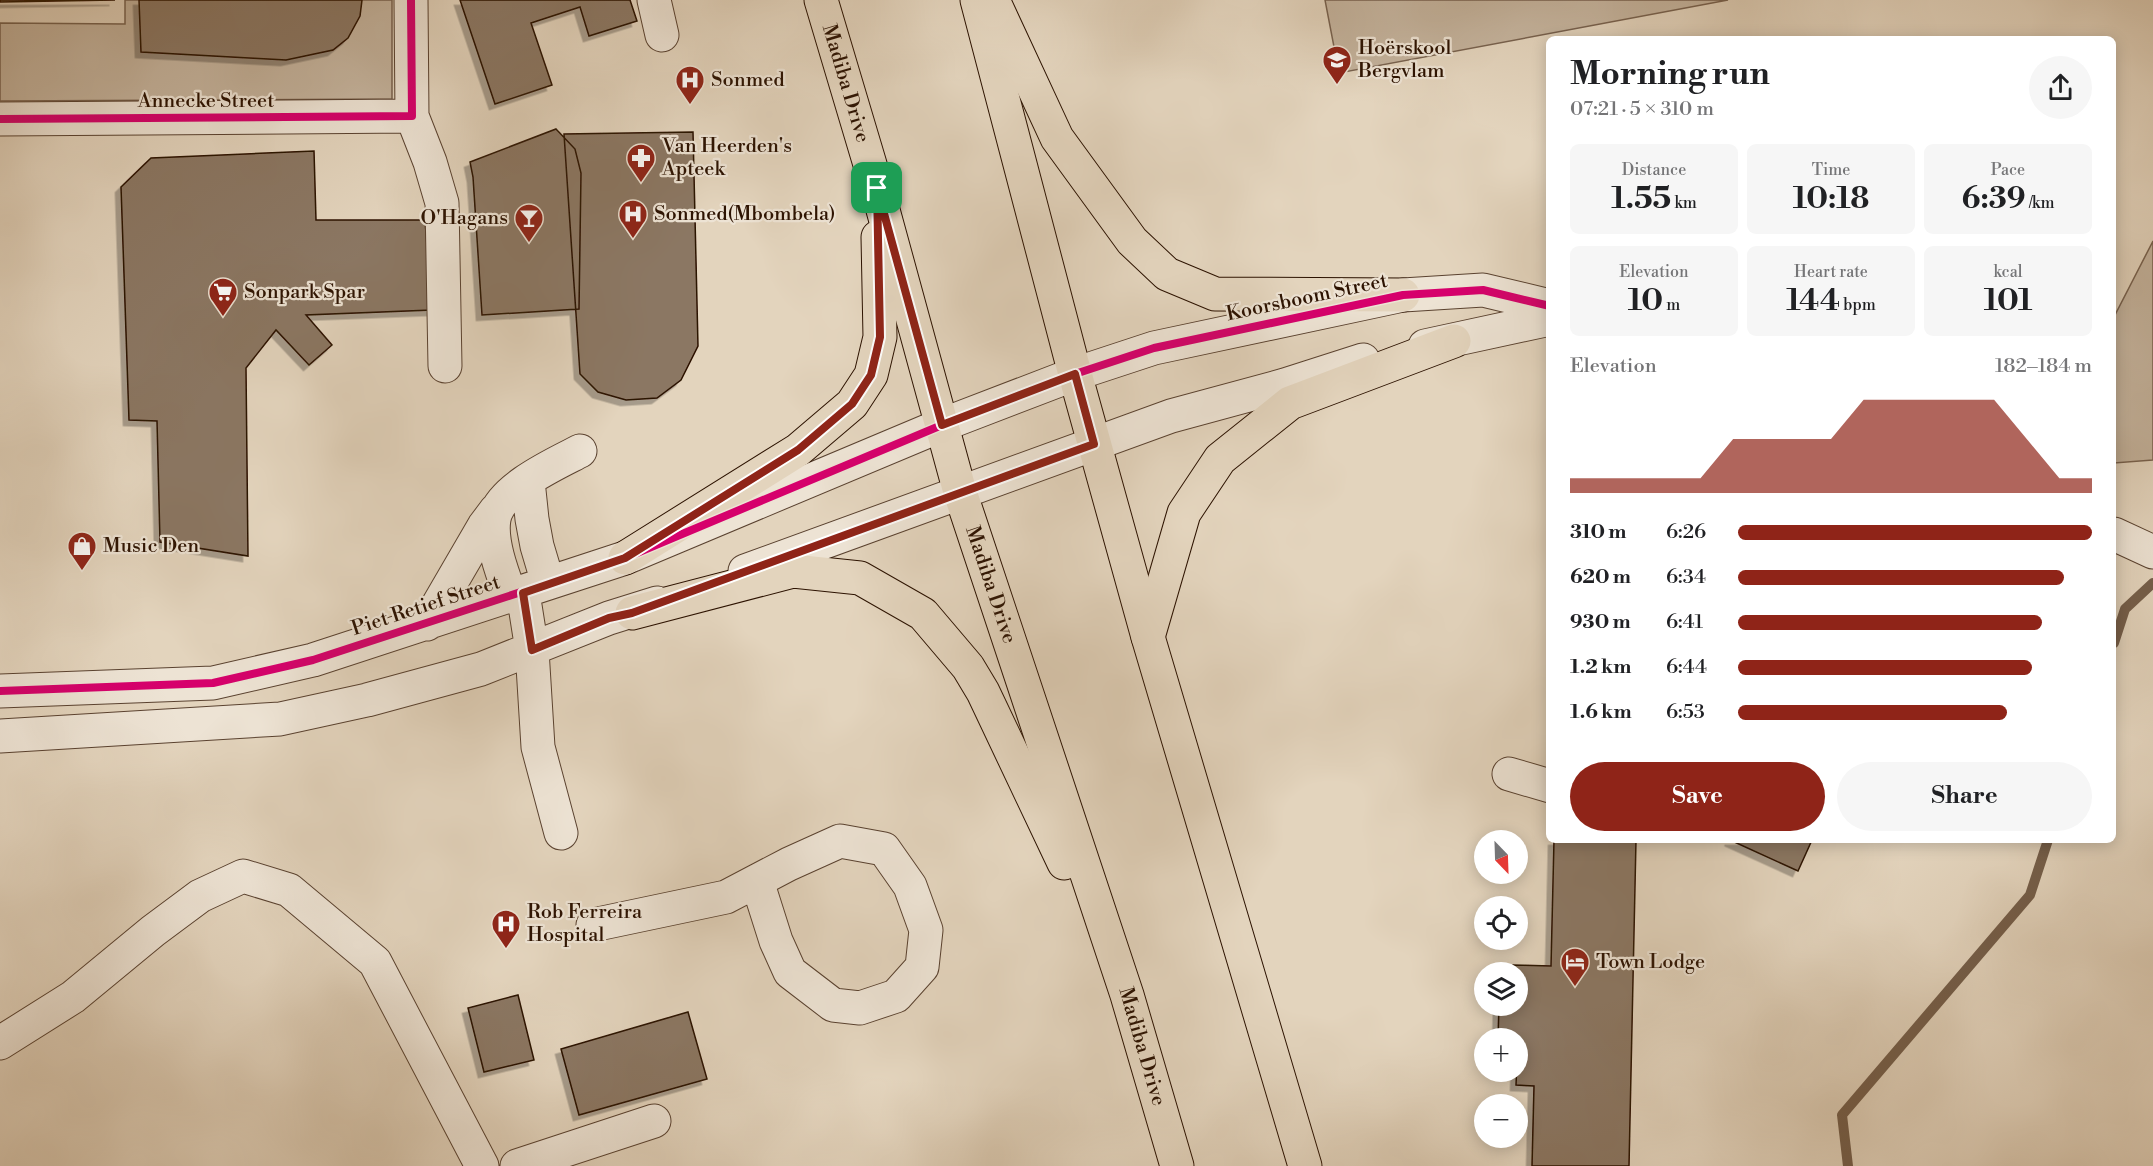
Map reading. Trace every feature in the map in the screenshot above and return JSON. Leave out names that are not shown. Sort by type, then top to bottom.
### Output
[{"type":"main road","name":"Madiba Drive","points":[[821,0],[877,188],[960,492],[1127,995],[1176,1166]]},
{"type":"main road","points":[[977,0],[1075,374],[1148,637],[1305,1166]]},
{"type":"main road","points":[[993,0],[1057,138],[1132,241],[1167,274],[1215,294],[1403,295]]},
{"type":"main road","points":[[625,558],[798,450],[852,404],[871,375],[880,337],[877,188]]},
{"type":"main road","points":[[1148,637],[1184,513],[1220,459],[1290,403],[1454,341]]},
{"type":"main road","points":[[632,613],[793,571],[860,578],[923,614],[968,667],[984,692],[1127,995]]},
{"type":"street","points":[[411,0],[412,116],[430,162],[442,203],[445,366]]},
{"type":"street","points":[[654,0],[662,35]]},
{"type":"street","name":"Annecke Street","points":[[0,119],[412,116]]},
{"type":"street","name":"Koorsboom Street","points":[[1075,374],[1155,348],[1403,295],[1483,290],[1546,305]]},
{"type":"street","points":[[0,736],[280,719],[439,681],[481,669],[609,618],[632,613],[1171,416],[1285,385],[1380,355],[1546,321]]},
{"type":"street","name":"Piet Retief Street","points":[[0,691],[213,683],[313,660],[625,558],[942,425],[1075,374]]},
{"type":"street","points":[[427,624],[484,526],[499,506],[538,472],[580,451]]},
{"type":"street","points":[[528,481],[535,537],[527,591],[538,747],[561,833]]},
{"type":"street","points":[[499,506],[494,518],[494,534],[501,569],[527,591]]},
{"type":"street","points":[[2116,535],[2150,551]]},
{"type":"street","points":[[1509,774],[1546,785]]},
{"type":"street","points":[[593,925],[726,897],[757,881],[840,841],[884,849],[910,886],[926,930],[922,967],[896,996],[860,1008],[833,1005],[790,972],[776,940],[757,881]]},
{"type":"street","points":[[0,1043],[73,997],[153,931],[200,896],[243,876],[289,890],[375,962],[482,1166]]},
{"type":"street","points":[[517,1166],[654,1121]]},
{"type":"shaded area","points":[[125,0],[392,0],[392,99],[0,101],[0,23],[125,24]]},
{"type":"shaded area","points":[[1325,0],[1728,0],[1339,73]]},
{"type":"shaded area","points":[[2153,241],[2153,460],[2116,463],[2116,313]]},
{"type":"building","points":[[0,0],[115,0],[0,2]]},
{"type":"building","points":[[139,0],[362,0],[360,16],[348,38],[333,50],[286,60],[141,52]]},
{"type":"building","points":[[460,0],[630,0],[637,21],[589,36],[580,7],[531,23],[552,85],[495,104]]},
{"type":"building","name":"O'Hagans","points":[[556,129],[575,149],[581,173],[579,309],[482,315],[473,177],[470,162]]},
{"type":"building","name":"Sonmed(Mbombela)","points":[[693,132],[698,346],[681,380],[657,398],[626,400],[598,392],[580,374],[564,134]]},
{"type":"building","points":[[314,151],[316,220],[425,220],[432,310],[306,315],[332,345],[309,365],[276,330],[246,368],[248,556],[160,542],[157,421],[129,420],[121,187],[151,158]]},
{"type":"building","name":"Town Lodge","points":[[1554,843],[1636,843],[1629,1166],[1532,1166],[1534,1086],[1516,1085],[1516,1082],[1528,1082],[1528,1028],[1498,1028],[1499,1016],[1528,1016],[1528,965],[1551,966]]},
{"type":"building","points":[[1737,843],[1811,843],[1798,871]]},
{"type":"building","points":[[518,995],[534,1060],[484,1072],[468,1008]]},
{"type":"building","points":[[688,1012],[707,1079],[579,1115],[561,1049]]},
{"type":"waterway","points":[[2116,637],[2125,609],[2153,583]]},
{"type":"waterway","points":[[1848,1166],[1842,1115],[2030,895],[2047,843]]},
{"type":"cycle path","points":[[0,119],[412,116],[411,0]]},
{"type":"cycle path","points":[[0,691],[213,683],[313,660],[625,558],[942,425],[1075,374],[1154,348],[1403,295],[1483,290],[1546,305]]},
{"type":"place","name":"Hoërskool Bergvlam","points":[[1337,86]]},
{"type":"place","name":"Sonmed","points":[[690,106]]},
{"type":"place","name":"Van Heerden's Apteek","points":[[641,184]]},
{"type":"place","name":"Sonmed(Mbombela)","points":[[633,240]]},
{"type":"place","name":"O'Hagans","points":[[529,244]]},
{"type":"place","name":"Sonpark Spar","points":[[223,318]]},
{"type":"place","name":"Music Den","points":[[82,572]]},
{"type":"place","name":"Rob Ferreira Hospital","points":[[506,950]]},
{"type":"place","name":"Town Lodge","points":[[1575,988]]},
{"type":"route","points":[[877,188],[942,425],[1075,374],[1094,444],[632,613],[609,618],[532,650],[523,593],[625,558],[798,450],[852,404],[871,375],[880,337],[877,188]]}]
